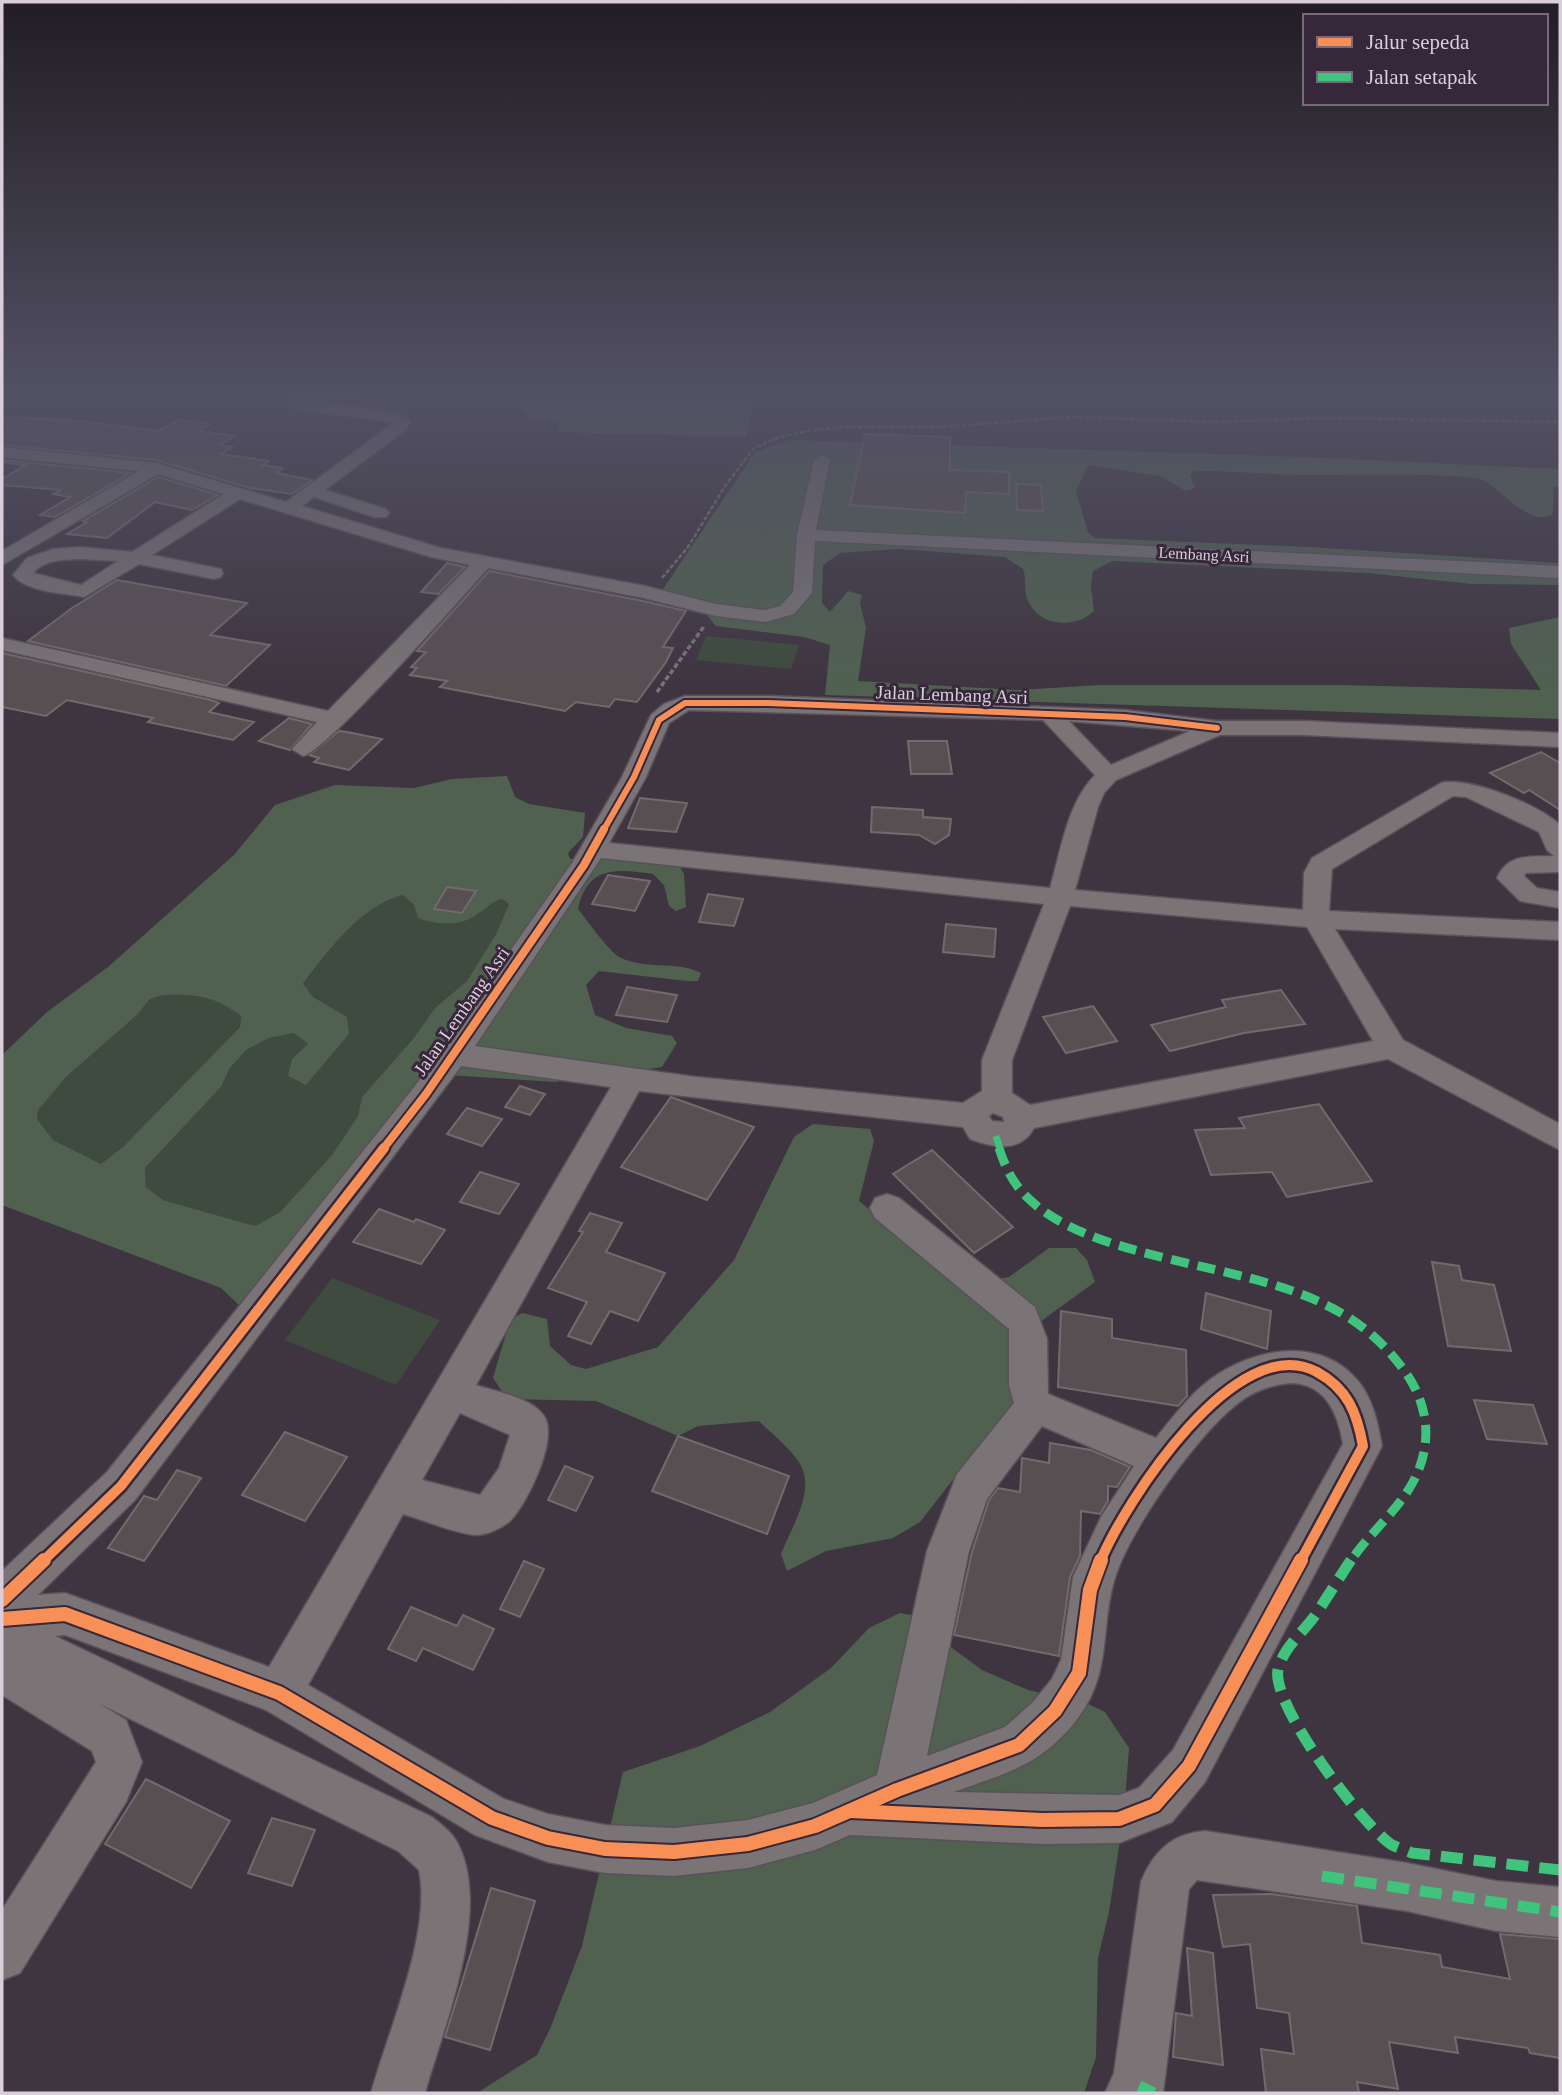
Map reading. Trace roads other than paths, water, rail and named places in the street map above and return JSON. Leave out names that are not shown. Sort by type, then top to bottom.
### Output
[{"type":"street","points":[[2,559],[116,492]]},
{"type":"street","points":[[214,573],[136,559],[92,553],[61,553],[32,564],[22,575],[31,580],[82,591],[136,559],[240,492],[388,540],[482,563],[645,592],[716,610],[766,616],[788,610],[797,601],[804,587],[806,535],[815,492]]},
{"type":"street","points":[[287,509],[311,492]]},
{"type":"street","points":[[314,492],[380,513]]},
{"type":"street","name":"Lembang Asri","points":[[806,535],[1560,572]]},
{"type":"street","points":[[303,749],[482,563]]},
{"type":"street","points":[[2,644],[334,719]]},
{"type":"street","name":"Jalan Lembang Asri","points":[[2,1600],[121,1486],[321,1232],[455,1054],[593,849],[634,777],[659,720],[672,709],[685,703],[768,703],[1125,717],[1217,729]]},
{"type":"street","points":[[1050,715],[1108,775]]},
{"type":"street","points":[[997,1112],[997,1060],[1060,898],[1086,807],[1093,790],[1108,775],[1217,729],[1316,728],[1560,740]]},
{"type":"street","points":[[1560,850],[1550,828],[1537,819],[1471,791],[1442,790],[1321,864],[1317,873],[1316,919],[1392,1048],[1560,1138]]},
{"type":"street","points":[[593,849],[1060,898],[1316,919],[1560,931]]},
{"type":"street","points":[[1560,864],[1521,865],[1510,874],[1514,884],[1523,892],[1560,900]]},
{"type":"street","points":[[455,1054],[631,1079],[896,1110],[997,1112],[1392,1048]]},
{"type":"street","points":[[279,1693],[631,1079]]},
{"type":"street","points":[[887,1208],[1022,1318],[1030,1334],[1028,1393],[1035,1406],[1112,1436],[1162,1460]]},
{"type":"street","points":[[2,1619],[65,1614],[279,1693],[492,1818],[548,1838],[605,1849],[674,1852],[748,1844],[815,1826],[897,1790],[1018,1745],[1048,1718],[1073,1686],[1083,1661],[1093,1578],[1110,1542],[1162,1460],[1219,1395],[1266,1370],[1303,1364],[1334,1380],[1356,1409],[1363,1446],[1189,1766],[1155,1805],[1119,1819],[1042,1820],[850,1811]]},
{"type":"street","points":[[394,1493],[475,1515],[488,1513],[498,1506],[532,1441],[530,1428],[520,1418],[451,1393]]},
{"type":"street","points":[[897,1790],[948,1551],[971,1488],[1035,1406]]},
{"type":"street","points":[[2,1633],[390,1822],[433,1848],[442,1862],[446,1881],[444,1924],[398,2093]]},
{"type":"street","points":[[2,1661],[11,1675],[110,1736],[119,1762],[110,1786],[2,1955]]},
{"type":"street","points":[[1142,2091],[1165,1882],[1172,1868],[1192,1856],[1205,1854],[1322,1876],[1407,1887],[1496,1906],[1560,1912]]}]
